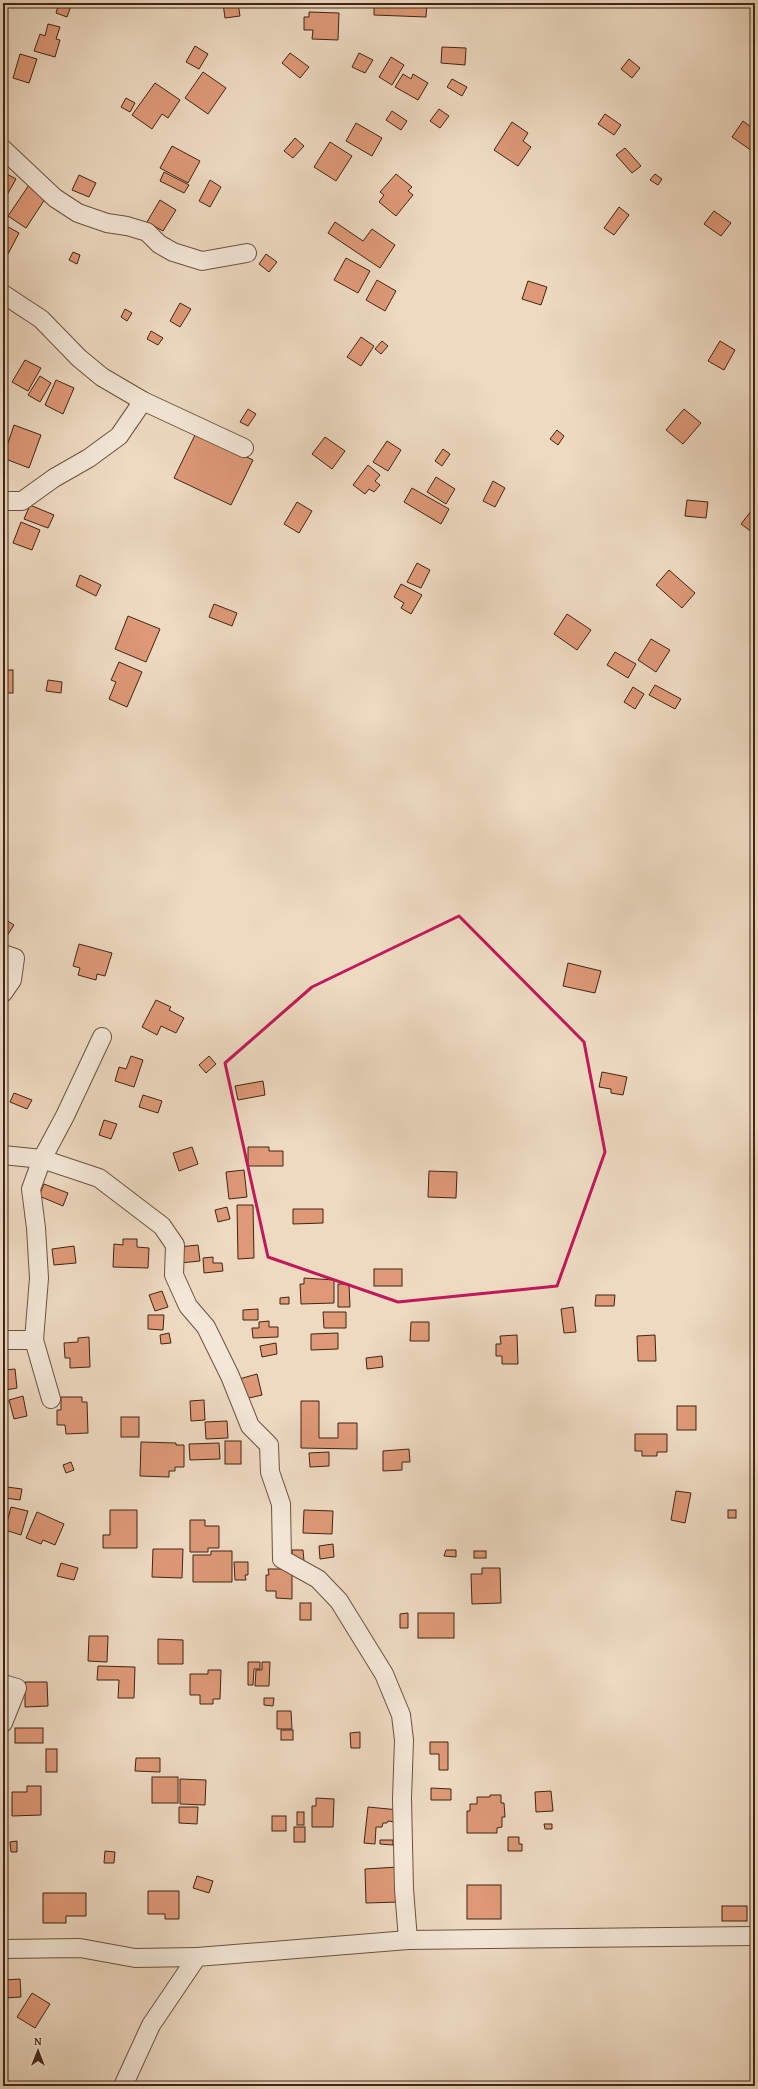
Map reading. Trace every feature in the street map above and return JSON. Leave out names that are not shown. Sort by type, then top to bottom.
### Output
[{"type":"street","points":[[3,149],[55,198],[78,213],[107,223],[127,226],[147,232],[159,244],[173,252],[202,261],[247,253]]},
{"type":"street","points":[[3,294],[41,319],[79,358],[102,377],[143,400],[244,448]]},
{"type":"street","points":[[3,501],[22,501],[54,478],[89,458],[120,436],[143,400]]},
{"type":"street","points":[[3,954],[15,958],[12,980],[3,993]]},
{"type":"street","points":[[51,1399],[34,1340],[39,1278],[36,1228],[31,1189],[42,1158],[65,1116],[102,1037]]},
{"type":"street","points":[[3,1155],[42,1158],[98,1178],[162,1226],[175,1245],[174,1275],[188,1306],[206,1327],[230,1376],[250,1426],[269,1445],[270,1472],[281,1504],[282,1559],[318,1579],[340,1601],[384,1674],[401,1715],[404,1740],[402,1799],[404,1889],[408,1940]]},
{"type":"street","points":[[3,1340],[34,1340]]},
{"type":"street","points":[[3,1684],[17,1688],[3,1724]]},
{"type":"street","points":[[3,1949],[80,1948],[135,1958],[197,1957],[408,1940],[755,1936]]},
{"type":"street","points":[[123,2086],[151,2025],[197,1957]]},
{"type":"highlighted area","points":[[459,916],[584,1042],[605,1152],[557,1286],[398,1302],[268,1257],[225,1063],[312,987]]},
{"type":"building","points":[[59,3],[72,3],[67,17],[56,13]]},
{"type":"building","points":[[223,3],[238,3],[240,16],[225,18]]},
{"type":"building","points":[[309,3],[329,3],[329,7],[309,7]]},
{"type":"building","points":[[374,3],[427,3],[426,17],[374,15]]},
{"type":"building","points":[[309,12],[339,13],[338,40],[312,39],[313,30],[304,30],[304,17],[309,17]]},
{"type":"building","points":[[48,24],[60,27],[56,39],[60,40],[55,57],[34,51],[40,34],[45,36]]},
{"type":"building","points":[[195,46],[208,54],[199,69],[186,62]]},
{"type":"building","points":[[442,47],[466,48],[465,65],[441,63]]},
{"type":"building","points":[[290,53],[309,67],[300,78],[282,63]]},
{"type":"building","points":[[359,53],[373,60],[365,73],[352,67]]},
{"type":"building","points":[[20,54],[37,59],[29,83],[13,78]]},
{"type":"building","points":[[391,57],[404,65],[392,85],[379,77]]},
{"type":"building","points":[[629,59],[640,68],[632,78],[621,69]]},
{"type":"building","points":[[203,72],[226,88],[208,114],[185,98]]},
{"type":"building","points":[[403,74],[411,79],[413,74],[428,83],[418,100],[395,87]]},
{"type":"building","points":[[452,79],[467,87],[462,96],[447,87]]},
{"type":"building","points":[[155,83],[180,100],[168,118],[162,114],[152,129],[132,115]]},
{"type":"building","points":[[126,98],[135,103],[130,112],[121,107]]},
{"type":"building","points":[[439,109],[449,116],[440,128],[430,121]]},
{"type":"building","points":[[392,111],[407,121],[401,130],[386,120]]},
{"type":"building","points":[[605,114],[621,125],[614,135],[598,124]]},
{"type":"building","points":[[743,121],[755,130],[755,153],[732,137]]},
{"type":"building","points":[[512,122],[528,133],[523,141],[531,147],[518,166],[494,150]]},
{"type":"building","points":[[356,123],[382,138],[372,156],[346,141]]},
{"type":"building","points":[[295,138],[304,146],[293,158],[284,151]]},
{"type":"building","points":[[330,142],[352,156],[336,181],[314,167]]},
{"type":"building","points":[[172,146],[200,161],[188,183],[160,168]]},
{"type":"building","points":[[625,148],[641,166],[632,173],[616,155]]},
{"type":"building","points":[[3,172],[16,179],[3,202]]},
{"type":"building","points":[[164,172],[189,185],[184,193],[160,181]]},
{"type":"building","points":[[396,174],[412,187],[408,191],[413,195],[396,216],[379,202],[384,195],[380,192]]},
{"type":"building","points":[[655,174],[662,179],[658,185],[650,180]]},
{"type":"building","points":[[79,175],[96,183],[89,197],[72,190]]},
{"type":"building","points":[[210,180],[221,187],[210,207],[199,201]]},
{"type":"building","points":[[29,185],[47,196],[26,228],[8,216]]},
{"type":"building","points":[[160,200],[176,210],[163,231],[147,222]]},
{"type":"building","points":[[619,207],[629,215],[614,235],[604,228]]},
{"type":"building","points":[[714,211],[731,223],[721,236],[704,224]]},
{"type":"building","points":[[335,222],[363,241],[372,229],[395,245],[380,268],[328,233]]},
{"type":"building","points":[[3,224],[19,233],[8,254],[3,252]]},
{"type":"building","points":[[73,252],[80,255],[77,264],[69,260]]},
{"type":"building","points":[[266,254],[277,262],[269,272],[259,264]]},
{"type":"building","points":[[346,258],[370,271],[358,293],[334,280]]},
{"type":"building","points":[[377,280],[396,291],[385,311],[366,300]]},
{"type":"building","points":[[528,281],[547,287],[541,305],[522,299]]},
{"type":"building","points":[[180,303],[191,309],[180,327],[170,321]]},
{"type":"building","points":[[125,309],[132,313],[127,321],[121,317]]},
{"type":"building","points":[[151,331],[163,338],[158,345],[147,339]]},
{"type":"building","points":[[361,337],[374,346],[361,366],[347,357]]},
{"type":"building","points":[[382,341],[388,346],[381,354],[375,349]]},
{"type":"building","points":[[720,341],[735,350],[724,370],[708,361]]},
{"type":"building","points":[[25,360],[41,368],[28,391],[12,382]]},
{"type":"building","points":[[40,376],[51,383],[40,402],[28,395]]},
{"type":"building","points":[[56,380],[74,388],[63,414],[45,405]]},
{"type":"building","points":[[248,409],[256,414],[248,426],[240,422]]},
{"type":"building","points":[[684,409],[701,423],[683,444],[666,430]]},
{"type":"building","points":[[14,425],[41,435],[29,468],[3,458]]},
{"type":"building","points":[[557,430],[564,436],[558,445],[550,439]]},
{"type":"building","points":[[196,433],[253,460],[231,505],[174,478]]},
{"type":"building","points":[[325,437],[345,451],[332,469],[312,454]]},
{"type":"building","points":[[387,441],[401,450],[388,471],[373,462]]},
{"type":"building","points":[[443,449],[450,454],[442,466],[435,461]]},
{"type":"building","points":[[368,465],[380,475],[375,481],[380,485],[374,492],[369,489],[365,494],[353,485]]},
{"type":"building","points":[[436,477],[455,489],[446,504],[427,492]]},
{"type":"building","points":[[493,481],[505,488],[495,507],[483,501]]},
{"type":"building","points":[[412,488],[449,509],[441,524],[404,502]]},
{"type":"building","points":[[687,500],[708,502],[706,518],[685,516]]},
{"type":"building","points":[[297,502],[312,511],[299,533],[284,524]]},
{"type":"building","points":[[30,505],[54,515],[48,528],[24,519]]},
{"type":"building","points":[[755,506],[755,530],[753,533],[741,524]]},
{"type":"building","points":[[21,522],[40,530],[32,550],[13,543]]},
{"type":"building","points":[[417,563],[430,570],[421,588],[407,582]]},
{"type":"building","points":[[669,570],[695,593],[682,608],[656,585]]},
{"type":"building","points":[[80,575],[101,585],[96,596],[76,586]]},
{"type":"building","points":[[401,584],[422,595],[411,614],[401,608],[404,603],[394,597]]},
{"type":"building","points":[[214,604],[237,613],[232,626],[209,617]]},
{"type":"building","points":[[567,614],[591,630],[577,650],[554,634]]},
{"type":"building","points":[[128,616],[160,629],[146,662],[115,649]]},
{"type":"building","points":[[651,639],[670,650],[656,672],[638,660]]},
{"type":"building","points":[[615,652],[636,664],[628,678],[607,665]]},
{"type":"building","points":[[119,662],[142,672],[127,707],[109,699],[116,682],[111,680]]},
{"type":"building","points":[[3,670],[13,670],[13,693],[3,693]]},
{"type":"building","points":[[48,680],[62,682],[61,693],[46,691]]},
{"type":"building","points":[[655,685],[681,699],[675,709],[649,695]]},
{"type":"building","points":[[633,687],[644,694],[635,709],[624,702]]},
{"type":"building","points":[[3,918],[14,925],[3,942]]},
{"type":"building","points":[[79,944],[112,953],[105,976],[97,974],[96,980],[78,975],[80,968],[73,966]]},
{"type":"building","points":[[568,963],[601,971],[595,993],[563,986]]},
{"type":"building","points":[[156,1000],[171,1007],[169,1010],[184,1018],[176,1033],[161,1026],[157,1035],[142,1027]]},
{"type":"building","points":[[131,1056],[143,1060],[134,1087],[115,1081],[119,1067],[126,1069]]},
{"type":"building","points":[[209,1056],[216,1064],[206,1073],[199,1065]]},
{"type":"building","points":[[602,1072],[627,1077],[623,1095],[611,1093],[611,1089],[599,1087]]},
{"type":"building","points":[[263,1081],[265,1095],[238,1100],[235,1086]]},
{"type":"building","points":[[14,1093],[32,1100],[27,1109],[10,1102]]},
{"type":"building","points":[[143,1095],[162,1101],[158,1113],[139,1107]]},
{"type":"building","points":[[104,1120],[117,1124],[111,1139],[99,1135]]},
{"type":"building","points":[[192,1147],[198,1164],[179,1171],[173,1153]]},
{"type":"building","points":[[248,1147],[269,1147],[269,1151],[283,1151],[283,1166],[248,1166]]},
{"type":"building","points":[[244,1170],[247,1197],[229,1199],[226,1172]]},
{"type":"building","points":[[429,1171],[457,1172],[456,1198],[428,1197]]},
{"type":"building","points":[[44,1184],[68,1193],[63,1206],[39,1196]]},
{"type":"building","points":[[237,1205],[253,1205],[254,1258],[238,1259]]},
{"type":"building","points":[[227,1207],[230,1219],[218,1222],[215,1210]]},
{"type":"building","points":[[293,1209],[323,1209],[323,1223],[293,1224]]},
{"type":"building","points":[[123,1239],[137,1239],[137,1247],[149,1248],[148,1268],[113,1267],[114,1244],[123,1245]]},
{"type":"building","points":[[198,1245],[200,1261],[180,1263],[179,1247]]},
{"type":"building","points":[[74,1246],[76,1263],[54,1265],[52,1249]]},
{"type":"building","points":[[213,1257],[213,1263],[222,1263],[223,1271],[204,1273],[203,1258]]},
{"type":"building","points":[[374,1269],[402,1269],[402,1286],[374,1286]]},
{"type":"building","points":[[304,1278],[334,1280],[334,1303],[301,1304],[300,1284],[304,1284]]},
{"type":"building","points":[[338,1284],[349,1284],[350,1307],[338,1307]]},
{"type":"building","points":[[162,1291],[168,1307],[155,1311],[149,1295]]},
{"type":"building","points":[[596,1295],[615,1295],[614,1306],[595,1306]]},
{"type":"building","points":[[289,1297],[289,1304],[280,1304],[280,1298]]},
{"type":"building","points":[[573,1307],[576,1332],[564,1333],[561,1309]]},
{"type":"building","points":[[258,1309],[258,1320],[243,1320],[243,1310]]},
{"type":"building","points":[[323,1312],[346,1312],[346,1328],[324,1328]]},
{"type":"building","points":[[148,1315],[164,1315],[163,1330],[148,1329]]},
{"type":"building","points":[[269,1321],[269,1327],[278,1327],[278,1337],[253,1338],[252,1328],[259,1328],[259,1322]]},
{"type":"building","points":[[411,1322],[429,1322],[429,1341],[410,1341]]},
{"type":"building","points":[[169,1333],[171,1343],[161,1344],[160,1335]]},
{"type":"building","points":[[338,1333],[338,1349],[311,1350],[311,1334]]},
{"type":"building","points":[[517,1335],[518,1364],[502,1364],[502,1356],[496,1356],[496,1344],[501,1344],[500,1336]]},
{"type":"building","points":[[655,1335],[656,1361],[638,1361],[637,1336]]},
{"type":"building","points":[[89,1337],[90,1367],[70,1368],[70,1358],[65,1358],[64,1343],[78,1342],[78,1338]]},
{"type":"building","points":[[276,1343],[277,1354],[262,1357],[260,1346]]},
{"type":"building","points":[[382,1356],[383,1367],[367,1369],[366,1358]]},
{"type":"building","points":[[15,1369],[17,1388],[6,1390],[5,1382],[3,1383],[4,1370]]},
{"type":"building","points":[[257,1374],[262,1395],[245,1399],[239,1379]]},
{"type":"building","points":[[23,1396],[27,1416],[14,1419],[9,1400]]},
{"type":"building","points":[[61,1397],[82,1397],[82,1402],[87,1402],[88,1433],[66,1434],[65,1425],[57,1425],[57,1410],[61,1410]]},
{"type":"building","points":[[204,1400],[205,1420],[191,1421],[190,1401]]},
{"type":"building","points":[[301,1401],[319,1401],[319,1438],[338,1438],[338,1423],[357,1423],[357,1449],[301,1448]]},
{"type":"building","points":[[677,1406],[696,1406],[696,1430],[677,1430]]},
{"type":"building","points":[[121,1417],[139,1417],[139,1437],[121,1437]]},
{"type":"building","points":[[227,1421],[228,1438],[206,1439],[205,1422]]},
{"type":"building","points":[[635,1434],[667,1434],[667,1452],[657,1452],[657,1456],[642,1456],[642,1451],[635,1451]]},
{"type":"building","points":[[225,1441],[241,1441],[241,1464],[225,1464]]},
{"type":"building","points":[[141,1442],[176,1443],[176,1445],[184,1445],[184,1467],[175,1467],[175,1471],[169,1471],[169,1477],[140,1476]]},
{"type":"building","points":[[219,1443],[220,1459],[190,1460],[189,1444]]},
{"type":"building","points":[[409,1449],[410,1462],[402,1462],[402,1470],[383,1471],[383,1451]]},
{"type":"building","points":[[329,1452],[329,1466],[310,1467],[309,1453]]},
{"type":"building","points":[[71,1462],[74,1470],[66,1473],[63,1465]]},
{"type":"building","points":[[7,1487],[22,1489],[20,1500],[5,1498]]},
{"type":"building","points":[[676,1491],[691,1493],[685,1523],[671,1520]]},
{"type":"building","points":[[11,1507],[28,1511],[21,1535],[5,1530]]},
{"type":"building","points":[[110,1510],[137,1510],[137,1548],[103,1548],[103,1535],[110,1535]]},
{"type":"building","points":[[304,1510],[333,1511],[332,1534],[303,1533]]},
{"type":"building","points":[[728,1510],[736,1510],[736,1518],[728,1518]]},
{"type":"building","points":[[37,1512],[64,1524],[55,1545],[43,1540],[41,1544],[26,1538]]},
{"type":"building","points":[[190,1520],[205,1520],[205,1526],[219,1526],[219,1548],[208,1548],[208,1552],[190,1552]]},
{"type":"building","points":[[333,1544],[334,1557],[320,1559],[319,1546]]},
{"type":"building","points":[[153,1549],[183,1549],[182,1578],[152,1577]]},
{"type":"building","points":[[292,1550],[303,1550],[304,1561],[292,1561]]},
{"type":"building","points":[[446,1550],[456,1550],[456,1557],[444,1556]]},
{"type":"building","points":[[211,1551],[232,1551],[232,1582],[193,1582],[193,1555],[211,1555]]},
{"type":"building","points":[[474,1551],[486,1551],[486,1558],[474,1558]]},
{"type":"building","points":[[234,1562],[248,1562],[248,1575],[245,1575],[246,1580],[235,1580]]},
{"type":"building","points":[[61,1563],[78,1568],[74,1580],[57,1576]]},
{"type":"building","points":[[482,1568],[500,1568],[501,1603],[472,1604],[471,1574],[482,1574]]},
{"type":"building","points":[[268,1569],[292,1569],[292,1599],[276,1598],[276,1591],[266,1591],[266,1575],[269,1575]]},
{"type":"building","points":[[300,1603],[311,1603],[311,1620],[300,1620]]},
{"type":"building","points":[[408,1613],[408,1628],[400,1628],[400,1614]]},
{"type":"building","points":[[418,1613],[454,1613],[454,1638],[418,1638]]},
{"type":"building","points":[[89,1636],[108,1636],[107,1662],[88,1661]]},
{"type":"building","points":[[158,1639],[183,1640],[183,1664],[158,1664]]},
{"type":"building","points":[[248,1662],[260,1662],[260,1669],[254,1669],[253,1685],[248,1685]]},
{"type":"building","points":[[262,1662],[270,1662],[269,1686],[255,1686],[256,1670],[262,1670]]},
{"type":"building","points":[[98,1666],[135,1667],[134,1698],[118,1698],[119,1680],[97,1680]]},
{"type":"building","points":[[208,1670],[221,1670],[220,1699],[213,1699],[213,1704],[200,1704],[200,1695],[190,1695],[190,1674],[208,1674]]},
{"type":"building","points":[[25,1682],[47,1682],[48,1706],[25,1707]]},
{"type":"building","points":[[264,1698],[274,1698],[273,1706],[264,1705]]},
{"type":"building","points":[[277,1711],[291,1711],[292,1729],[277,1729]]},
{"type":"building","points":[[15,1728],[43,1728],[43,1743],[15,1743]]},
{"type":"building","points":[[281,1730],[293,1730],[293,1740],[281,1740]]},
{"type":"building","points":[[360,1732],[360,1748],[351,1748],[350,1733]]},
{"type":"building","points":[[430,1742],[448,1742],[448,1770],[439,1770],[439,1754],[430,1754]]},
{"type":"building","points":[[46,1749],[57,1749],[57,1772],[46,1772]]},
{"type":"building","points":[[136,1758],[160,1758],[160,1772],[135,1771]]},
{"type":"building","points":[[152,1777],[178,1777],[178,1803],[152,1803]]},
{"type":"building","points":[[180,1779],[206,1780],[205,1805],[180,1804]]},
{"type":"building","points":[[27,1786],[41,1786],[41,1815],[12,1816],[12,1792],[27,1792]]},
{"type":"building","points":[[431,1788],[451,1789],[451,1800],[431,1800]]},
{"type":"building","points":[[551,1791],[553,1811],[536,1812],[535,1792]]},
{"type":"building","points":[[490,1795],[501,1795],[501,1803],[504,1803],[505,1817],[502,1817],[502,1827],[497,1828],[497,1833],[467,1833],[467,1811],[470,1811],[470,1804],[477,1804],[477,1797],[490,1797]]},
{"type":"building","points":[[316,1798],[334,1799],[333,1827],[312,1827],[312,1806],[316,1806]]},
{"type":"building","points":[[179,1807],[198,1807],[197,1824],[179,1823]]},
{"type":"building","points":[[368,1807],[399,1810],[395,1822],[388,1821],[387,1823],[383,1823],[382,1827],[376,1827],[375,1844],[364,1843]]},
{"type":"building","points":[[297,1812],[304,1812],[304,1825],[297,1825]]},
{"type":"building","points":[[272,1816],[286,1816],[286,1831],[272,1831]]},
{"type":"building","points":[[544,1824],[552,1824],[552,1829],[545,1829]]},
{"type":"building","points":[[294,1827],[305,1827],[305,1842],[294,1842]]},
{"type":"building","points":[[508,1837],[519,1837],[519,1844],[522,1844],[522,1851],[508,1851]]},
{"type":"building","points":[[380,1840],[393,1840],[393,1845],[380,1844]]},
{"type":"building","points":[[17,1841],[17,1852],[11,1852],[10,1842]]},
{"type":"building","points":[[105,1851],[115,1852],[114,1863],[104,1863]]},
{"type":"building","points":[[398,1867],[400,1902],[366,1903],[365,1869]]},
{"type":"building","points":[[197,1876],[213,1881],[209,1893],[193,1888]]},
{"type":"building","points":[[467,1885],[501,1885],[501,1919],[467,1919]]},
{"type":"building","points":[[148,1891],[179,1891],[179,1919],[165,1919],[165,1914],[148,1914]]},
{"type":"building","points":[[43,1893],[86,1893],[86,1916],[66,1916],[66,1923],[43,1923]]},
{"type":"building","points":[[722,1906],[747,1906],[747,1921],[722,1921]]},
{"type":"building","points":[[20,1979],[21,1997],[4,1998],[3,1980]]},
{"type":"building","points":[[32,1993],[50,2004],[35,2028],[17,2017]]}]
